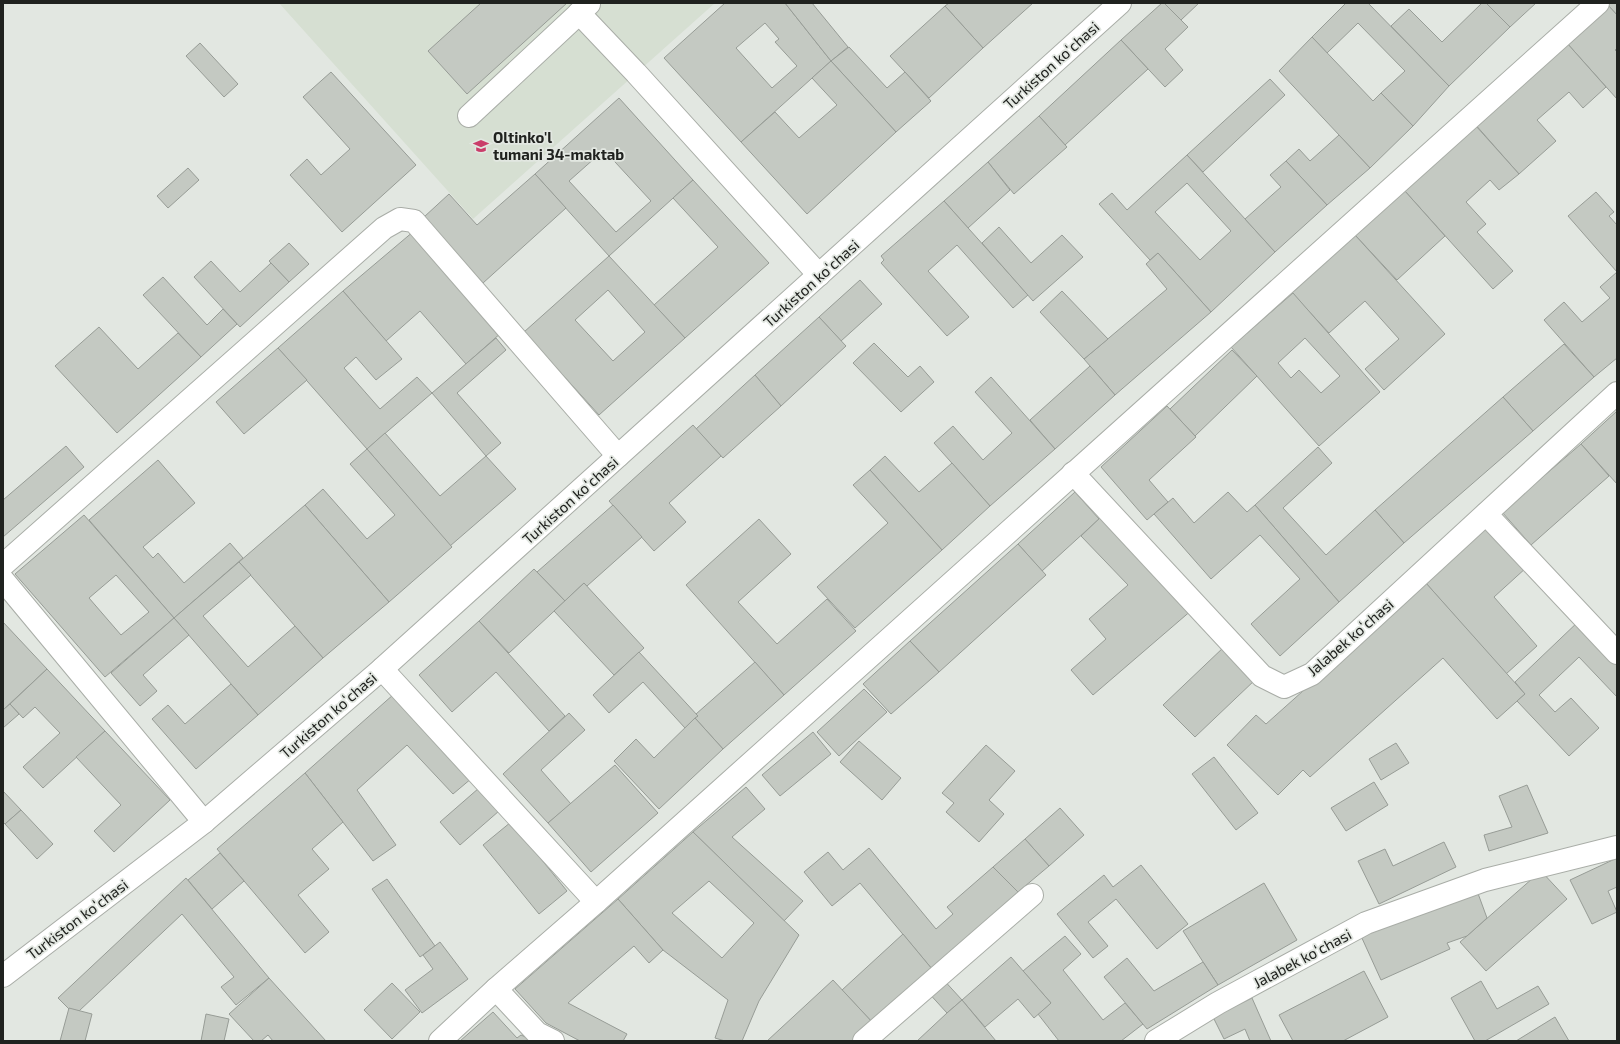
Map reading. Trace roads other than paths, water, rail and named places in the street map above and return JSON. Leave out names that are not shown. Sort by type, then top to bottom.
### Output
[{"type":"street","name":"Turkiston koʻchasi","points":[[3,976],[204,822],[382,669],[1120,3]]},
{"type":"street","points":[[440,1041],[496,989],[596,902],[1073,472],[1598,3]]},
{"type":"street","points":[[469,116],[585,8],[636,73],[819,275]]},
{"type":"street","points":[[3,565],[384,228],[400,219],[414,221],[618,456]]},
{"type":"street","name":"Jalabek koʻchasi","points":[[1073,472],[1262,676],[1284,687],[1312,674],[1617,393]]},
{"type":"street","points":[[1486,514],[1617,653]]},
{"type":"street","points":[[3,580],[204,822]]},
{"type":"street","points":[[382,669],[596,902]]},
{"type":"street","name":"Jalabek koʻchasi","points":[[1156,1041],[1218,1004],[1366,924],[1485,880],[1617,847]]},
{"type":"street","points":[[864,1041],[1032,895]]},
{"type":"street","points":[[496,989],[537,1033],[553,1041]]},
{"type":"place","name":"Oltinko'l tumani 34-maktab","points":[[481,146]]}]
